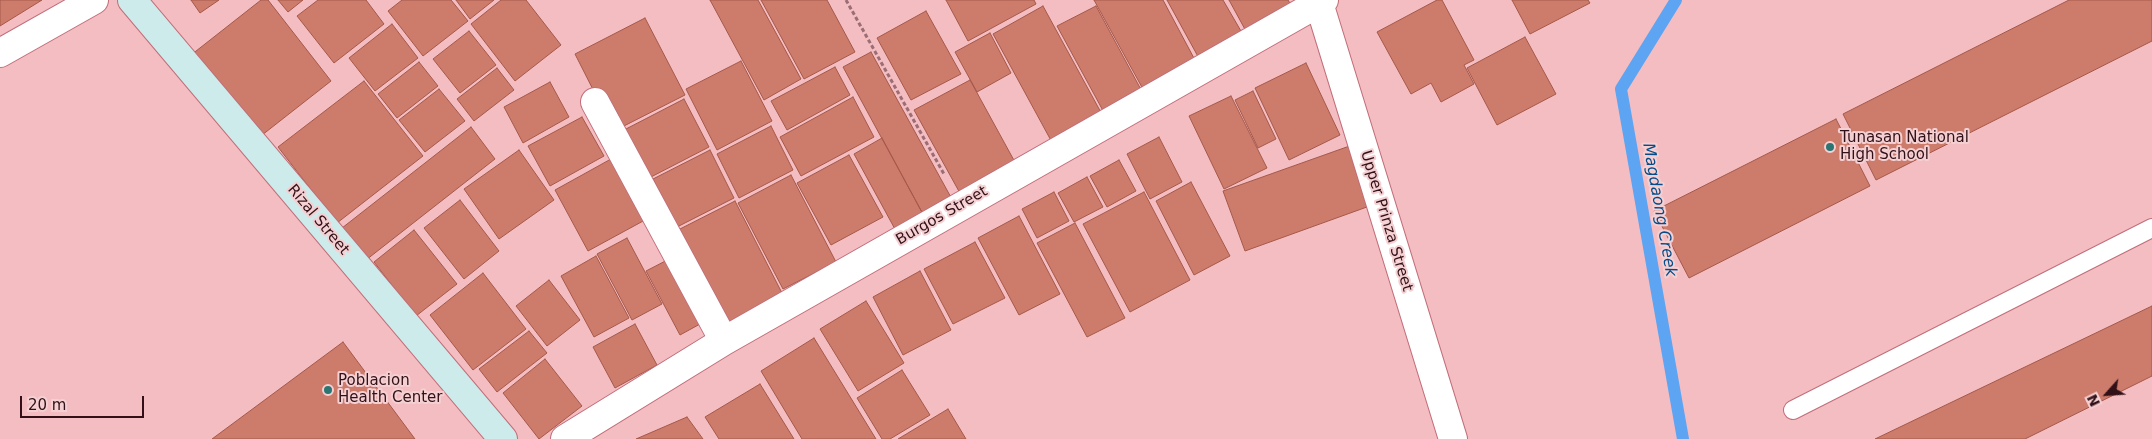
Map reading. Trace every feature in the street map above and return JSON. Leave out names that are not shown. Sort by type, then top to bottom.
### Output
[{"type":"main road","name":"Rizal Street","points":[[132,0],[504,439]]},
{"type":"street","points":[[0,53],[94,0]]},
{"type":"street","name":"Burgos Street","points":[[565,439],[724,341],[1321,1]]},
{"type":"street","name":"Upper Prinza Street","points":[[1321,1],[1453,439]]},
{"type":"street","points":[[595,102],[724,341]]},
{"type":"lane","points":[[1793,410],[2152,228]]},
{"type":"path","points":[[846,0],[962,205]]},
{"type":"building","points":[[0,0],[42,0],[0,26]]},
{"type":"building","points":[[191,0],[219,0],[200,13]]},
{"type":"building","points":[[261,0],[268,0],[331,81],[257,139],[191,55]]},
{"type":"building","points":[[278,0],[303,0],[288,12]]},
{"type":"building","points":[[318,0],[366,0],[384,24],[334,63],[297,16]]},
{"type":"building","points":[[402,0],[451,0],[468,21],[423,56],[388,11]]},
{"type":"building","points":[[456,0],[494,0],[470,19]]},
{"type":"building","points":[[501,0],[526,0],[561,45],[515,81],[471,24]]},
{"type":"building","points":[[710,0],[758,0],[801,79],[764,100]]},
{"type":"building","points":[[761,0],[827,0],[855,52],[804,79]]},
{"type":"building","points":[[946,0],[1034,0],[1036,4],[968,41]]},
{"type":"building","points":[[1094,0],[1163,0],[1196,62],[1144,91]]},
{"type":"building","points":[[1167,0],[1223,0],[1245,38],[1201,62]]},
{"type":"building","points":[[1229,0],[1288,0],[1293,8],[1247,33]]},
{"type":"building","points":[[1437,0],[1442,0],[1474,60],[1464,65],[1474,84],[1441,102],[1431,83],[1411,94],[1377,32]]},
{"type":"building","points":[[1512,0],[1588,0],[1590,3],[1530,34]]},
{"type":"building","points":[[2069,0],[2152,0],[2152,41],[1876,180],[1843,114]]},
{"type":"building","points":[[1043,6],[1104,118],[1054,146],[993,34]]},
{"type":"building","points":[[1096,6],[1145,97],[1107,118],[1057,26]]},
{"type":"building","points":[[926,11],[961,74],[911,100],[877,38]]},
{"type":"building","points":[[645,18],[685,95],[614,131],[575,54]]},
{"type":"building","points":[[392,24],[418,58],[375,91],[349,58]]},
{"type":"building","points":[[469,31],[496,65],[460,93],[433,59]]},
{"type":"building","points":[[990,33],[1011,73],[977,92],[955,52]]},
{"type":"building","points":[[1525,37],[1556,94],[1497,125],[1467,68]]},
{"type":"building","points":[[871,52],[953,201],[924,216],[843,67]]},
{"type":"building","points":[[741,61],[772,121],[717,150],[686,89]]},
{"type":"building","points":[[419,62],[438,86],[397,118],[378,94]]},
{"type":"building","points":[[1306,63],[1340,135],[1289,160],[1255,88]]},
{"type":"building","points":[[835,67],[850,95],[787,130],[771,101]]},
{"type":"building","points":[[497,68],[514,90],[474,121],[457,99]]},
{"type":"building","points":[[970,80],[1016,164],[961,195],[914,110]]},
{"type":"building","points":[[364,81],[423,156],[337,223],[278,147]]},
{"type":"building","points":[[550,82],[569,117],[523,143],[504,107]]},
{"type":"building","points":[[439,89],[465,121],[425,152],[399,120]]},
{"type":"building","points":[[1253,91],[1276,139],[1258,148],[1235,100]]},
{"type":"building","points":[[1231,96],[1267,168],[1224,189],[1189,116]]},
{"type":"building","points":[[853,97],[874,137],[801,176],[780,137]]},
{"type":"building","points":[[684,99],[709,147],[649,178],[624,130]]},
{"type":"building","points":[[582,117],[604,156],[550,186],[528,146]]},
{"type":"building","points":[[1836,119],[1870,186],[1689,278],[1654,211]]},
{"type":"building","points":[[771,126],[793,170],[739,198],[717,154]]},
{"type":"building","points":[[471,127],[495,159],[366,260],[342,228]]},
{"type":"building","points":[[1159,137],[1182,182],[1150,199],[1127,154]]},
{"type":"building","points":[[882,138],[924,216],[896,231],[854,154]]},
{"type":"building","points":[[1358,143],[1378,203],[1245,251],[1223,191]]},
{"type":"building","points":[[519,150],[554,200],[499,239],[464,189]]},
{"type":"building","points":[[710,150],[734,198],[677,227],[653,179]]},
{"type":"building","points":[[849,155],[883,217],[831,245],[797,183]]},
{"type":"building","points":[[611,159],[645,220],[588,251],[555,190]]},
{"type":"building","points":[[1119,160],[1136,191],[1107,207],[1090,176]]},
{"type":"building","points":[[791,175],[836,262],[783,289],[738,203]]},
{"type":"building","points":[[1087,177],[1103,207],[1074,222],[1058,193]]},
{"type":"building","points":[[1191,182],[1230,256],[1194,275],[1156,201]]},
{"type":"building","points":[[1054,192],[1069,221],[1037,238],[1022,209]]},
{"type":"building","points":[[1144,192],[1190,280],[1130,312],[1083,224]]},
{"type":"building","points":[[460,200],[499,251],[464,279],[424,228]]},
{"type":"building","points":[[735,201],[783,295],[727,325],[678,230]]},
{"type":"building","points":[[1019,216],[1060,294],[1019,315],[978,238]]},
{"type":"building","points":[[1075,223],[1125,318],[1087,337],[1037,243]]},
{"type":"building","points":[[414,230],[457,284],[416,316],[374,262]]},
{"type":"building","points":[[627,238],[662,304],[632,320],[597,254]]},
{"type":"building","points":[[975,242],[1005,298],[953,324],[924,269]]},
{"type":"building","points":[[677,255],[711,318],[680,335],[646,271]]},
{"type":"building","points":[[596,256],[629,318],[594,337],[561,276]]},
{"type":"building","points":[[920,271],[951,330],[903,355],[873,297]]},
{"type":"building","points":[[483,273],[526,329],[473,370],[430,315]]},
{"type":"building","points":[[549,280],[580,320],[547,346],[516,306]]},
{"type":"building","points":[[866,301],[904,363],[858,391],[820,329]]},
{"type":"building","points":[[2152,306],[2152,376],[2025,439],[1875,439]]},
{"type":"building","points":[[635,324],[657,365],[615,388],[593,347]]},
{"type":"building","points":[[529,331],[547,353],[497,392],[479,369]]},
{"type":"building","points":[[814,338],[876,439],[802,439],[761,371]]},
{"type":"building","name":"Poblacion Health Center","points":[[343,342],[415,439],[212,439]]},
{"type":"building","points":[[545,359],[582,406],[539,439],[503,393]]},
{"type":"building","points":[[902,370],[930,415],[890,439],[882,439],[857,398]]},
{"type":"building","points":[[760,384],[794,439],[719,439],[705,417]]},
{"type":"building","points":[[948,409],[966,439],[898,439]]},
{"type":"building","points":[[687,417],[703,439],[636,439]]},
{"type":"waterway","name":"Magdaong Creek","points":[[1676,0],[1621,89],[1683,439]]},
{"type":"place","name":"Tunasan National High School","points":[[1830,147]]},
{"type":"place","name":"Poblacion Health Center","points":[[328,390]]}]
